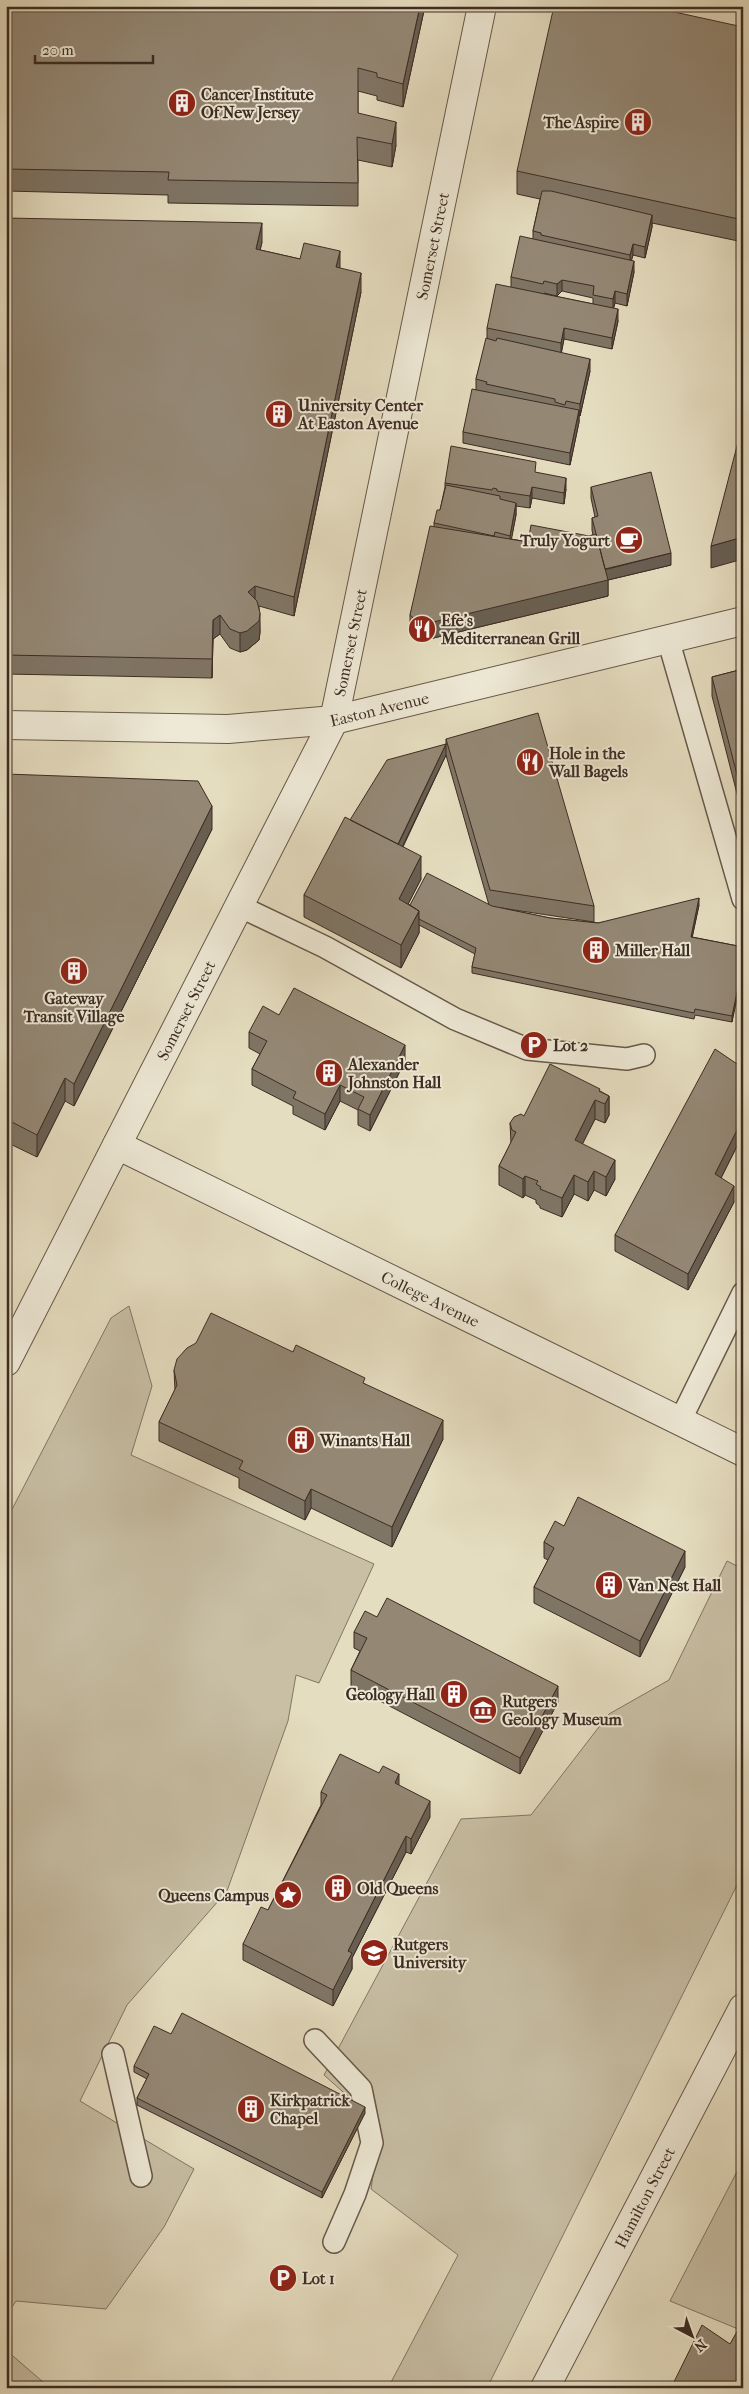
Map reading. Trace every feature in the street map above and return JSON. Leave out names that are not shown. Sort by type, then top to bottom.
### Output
[{"type":"street","name":"Somerset Street","points":[[6,1362],[334,720],[482,6]]},
{"type":"street","name":"Easton Avenue","points":[[6,725],[228,729],[334,720],[743,621]]},
{"type":"street","name":"College Avenue","points":[[117,1145],[743,1452]]},
{"type":"street","name":"Hamilton Street","points":[[546,2388],[743,2008]]},
{"type":"lane","points":[[668,639],[743,899]]},
{"type":"lane","points":[[239,906],[325,947],[455,1019],[527,1049],[627,1060],[644,1055]]},
{"type":"lane","points":[[680,1421],[743,1292]]},
{"type":"lane","points":[[315,2040],[362,2089],[372,2142],[355,2194],[334,2242]]},
{"type":"lane","points":[[113,2054],[141,2176]]},
{"type":"shaded area","points":[[129,1306],[152,1386],[131,1455],[374,1564],[319,1683],[296,1675],[288,1721],[227,1891],[127,2005],[80,2101],[194,2169],[164,2227],[106,2309],[16,2301],[6,2316],[6,1521],[111,1318]]},
{"type":"shaded area","points":[[727,1561],[743,1569],[743,1873],[487,2388],[388,2388],[458,2255],[371,2189],[380,2125],[324,2075],[461,1819],[531,1815],[609,1714],[669,1680]]},
{"type":"shaded area","points":[[743,2160],[743,2331],[670,2301]]},
{"type":"shaded area","points":[[6,2350],[50,2388],[6,2388]]},
{"type":"building","name":"Cancer Institute Of New Jersey","points":[[6,6],[420,6],[403,84],[377,77],[377,73],[358,68],[358,113],[396,122],[392,144],[357,137],[358,183],[168,180],[169,172],[6,169]]},
{"type":"building","name":"The Aspire","points":[[554,6],[647,6],[743,27],[743,220],[517,171]]},
{"type":"building","points":[[542,191],[551,191],[652,215],[645,247],[633,244],[630,255],[541,235],[541,233],[533,231]]},
{"type":"building","points":[[6,218],[262,223],[256,249],[300,259],[304,243],[340,251],[336,267],[361,273],[294,597],[255,586],[248,592],[257,601],[260,613],[259,621],[247,631],[240,633],[230,629],[220,615],[213,620],[212,659],[6,655]]},
{"type":"building","points":[[520,236],[634,261],[627,294],[615,291],[613,299],[593,295],[594,286],[562,280],[557,284],[544,281],[543,284],[511,277]]},
{"type":"building","points":[[496,284],[618,309],[612,338],[564,328],[561,343],[487,328]]},
{"type":"building","points":[[486,338],[496,341],[497,338],[590,359],[580,404],[566,401],[565,405],[555,402],[555,399],[486,384],[487,382],[476,379]]},
{"type":"building","points":[[472,389],[579,410],[570,453],[463,432]]},
{"type":"building","points":[[743,423],[743,537],[711,546]]},
{"type":"building","points":[[451,446],[536,462],[535,472],[566,478],[564,493],[532,487],[530,496],[497,491],[497,489],[493,488],[492,490],[445,483]]},
{"type":"building","name":"Truly Yogurt","points":[[651,472],[671,553],[605,569],[592,518],[598,516],[591,487]]},
{"type":"building","points":[[446,485],[500,496],[500,499],[516,503],[510,536],[495,532],[494,536],[434,523],[437,510],[440,510]]},
{"type":"building","points":[[531,525],[589,536],[596,534],[608,580],[421,625],[410,615],[430,526],[528,542]]},
{"type":"building","points":[[743,669],[743,798],[712,677]]},
{"type":"building","points":[[538,713],[594,906],[490,890],[446,739]]},
{"type":"building","points":[[446,744],[398,844],[350,820],[387,760]]},
{"type":"building","name":"Gateway Transit Village","points":[[6,774],[198,781],[212,806],[74,1084],[65,1078],[37,1135],[6,1119]]},
{"type":"building","points":[[345,817],[421,856],[399,899],[419,911],[401,945],[304,895]]},
{"type":"building","name":"Miller Hall","points":[[427,873],[492,906],[550,918],[598,923],[699,898],[691,937],[743,947],[743,964],[732,1016],[695,1009],[694,1013],[472,967],[476,948],[419,919],[419,911],[410,905]]},
{"type":"building","name":"Alexander Johnston Hall","points":[[294,988],[405,1045],[370,1115],[358,1109],[364,1097],[340,1085],[325,1114],[293,1098],[296,1092],[252,1069],[267,1041],[249,1032],[263,1006],[279,1015]]},
{"type":"building","points":[[715,1049],[743,1068],[743,1118],[715,1174],[734,1186],[688,1274],[615,1235]]},
{"type":"building","points":[[550,1064],[600,1089],[599,1091],[609,1096],[605,1104],[595,1100],[575,1140],[615,1160],[606,1177],[594,1171],[588,1182],[574,1175],[562,1198],[540,1189],[541,1187],[536,1184],[538,1181],[525,1176],[523,1179],[499,1166],[516,1132],[512,1130],[510,1123],[514,1117],[521,1114],[524,1116]]},
{"type":"building","name":"Winants Hall","points":[[211,1313],[293,1352],[296,1345],[365,1378],[363,1383],[443,1420],[392,1527],[311,1489],[305,1501],[239,1469],[243,1461],[159,1422],[177,1385],[174,1370],[177,1359],[187,1348],[196,1343]]},
{"type":"building","name":"Van Nest Hall","points":[[578,1497],[685,1551],[640,1641],[534,1587],[554,1548],[544,1542],[555,1521],[564,1526]]},
{"type":"building","name":"Geology Hall","points":[[387,1598],[558,1686],[520,1758],[351,1670],[367,1638],[354,1632],[365,1611],[377,1617]]},
{"type":"building","name":"Old Queens","points":[[340,1754],[379,1773],[383,1766],[399,1774],[395,1783],[430,1801],[411,1839],[406,1836],[348,1951],[352,1953],[333,1990],[243,1944],[261,1907],[268,1910],[327,1795],[321,1792]]},
{"type":"building","name":"Kirkpatrick Chapel","points":[[182,2013],[365,2107],[322,2192],[137,2098],[149,2074],[134,2066],[154,2026],[171,2034]]},
{"type":"building","points":[[743,2321],[743,2388],[671,2388],[702,2325],[730,2344]]},
{"type":"place","name":"Cancer Institute Of New Jersey","points":[[182,103]]},
{"type":"place","name":"The Aspire","points":[[638,122]]},
{"type":"place","name":"University Center At Easton Avenue","points":[[279,414]]},
{"type":"place","name":"Truly Yogurt","points":[[629,540]]},
{"type":"place","name":"Efe's Mediterranean Grill","points":[[422,629]]},
{"type":"place","name":"Hole in the Wall Bagels","points":[[530,762]]},
{"type":"place","name":"Miller Hall","points":[[596,950]]},
{"type":"place","name":"Gateway Transit Village","points":[[74,971]]},
{"type":"place","name":"Lot 2","points":[[534,1045]]},
{"type":"place","name":"Alexander Johnston Hall","points":[[329,1073]]},
{"type":"place","name":"Winants Hall","points":[[301,1440]]},
{"type":"place","name":"Van Nest Hall","points":[[609,1585]]},
{"type":"place","name":"Geology Hall","points":[[454,1694]]},
{"type":"place","name":"Rutgers Geology Museum","points":[[483,1710]]},
{"type":"place","name":"Old Queens","points":[[338,1888]]},
{"type":"place","name":"Queens Campus","points":[[288,1895]]},
{"type":"place","name":"Rutgers University","points":[[374,1953]]},
{"type":"place","name":"Kirkpatrick Chapel","points":[[251,2109]]},
{"type":"place","name":"Lot 1","points":[[283,2278]]}]
